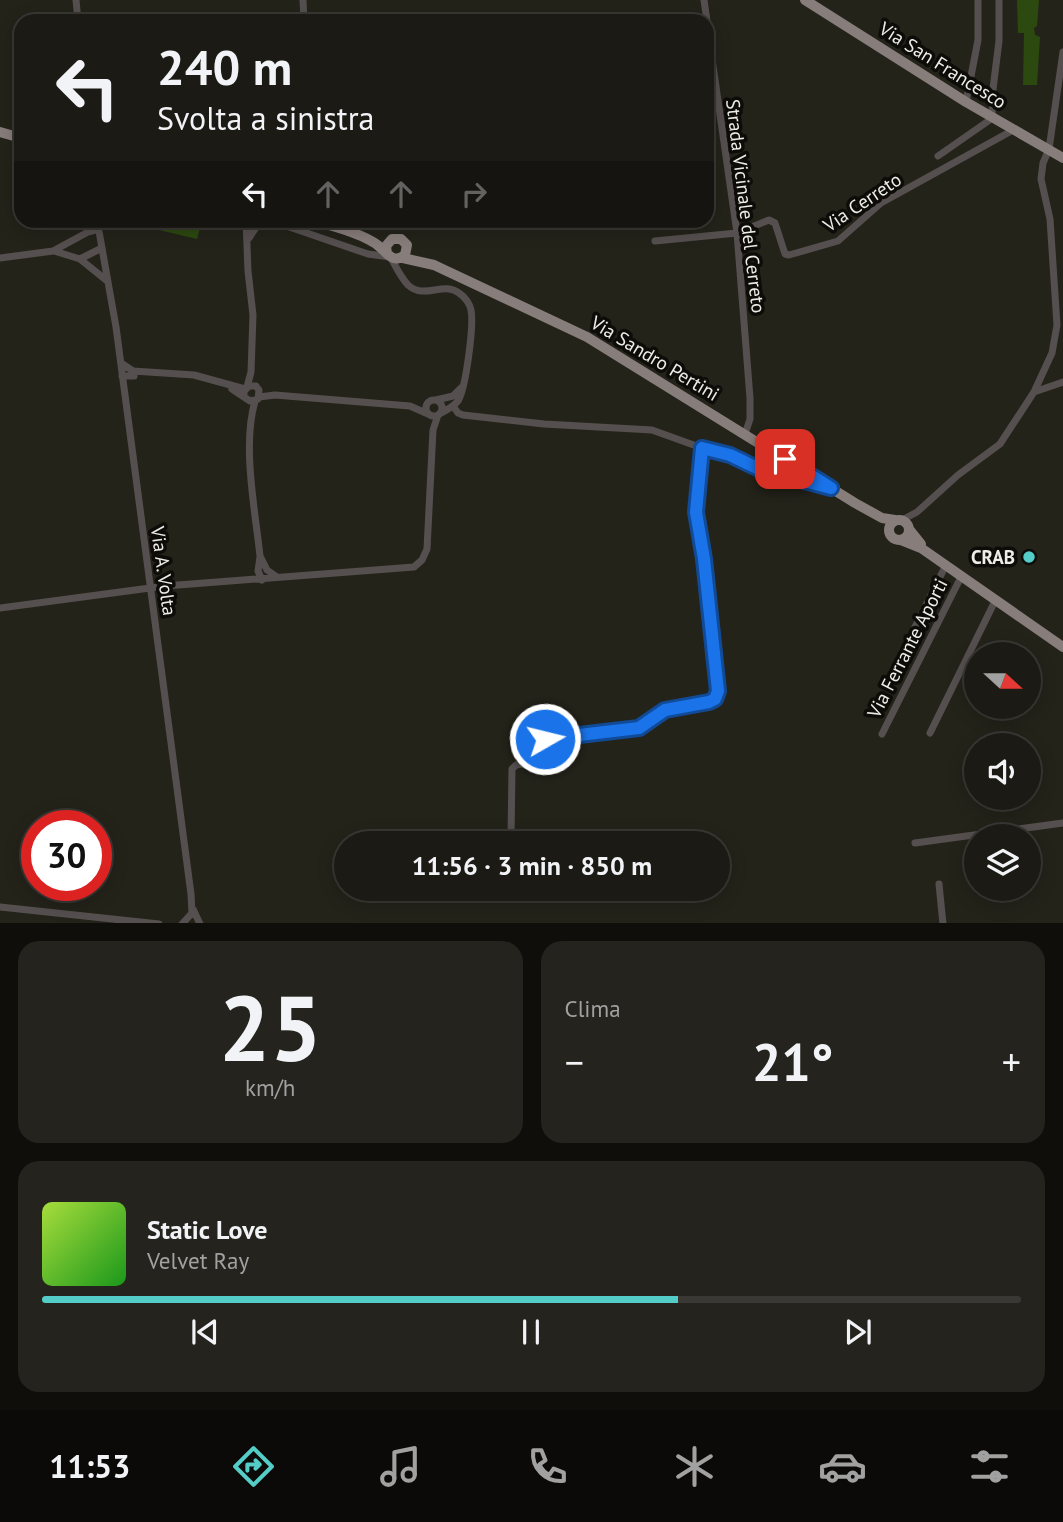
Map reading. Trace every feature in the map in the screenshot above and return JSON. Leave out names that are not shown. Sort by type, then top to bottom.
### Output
[{"type":"main road","name":"Via San Francesco","points":[[805,0],[966,102],[1063,158]]},
{"type":"main road","name":"Via Sandro Pertini","points":[[337,228],[367,238],[394,257],[430,264],[587,337],[876,515],[904,524],[923,545],[1063,641]]},
{"type":"main road","points":[[367,238],[401,239],[430,264]]},
{"type":"main road","points":[[391,239],[386,246],[394,257],[407,252],[407,245]]},
{"type":"main road","name":"Via Sandro Pertini","points":[[876,515],[893,538],[918,546],[1063,647]]},
{"type":"main road","points":[[888,530],[890,524],[904,524],[907,536],[901,540]]},
{"type":"street","points":[[966,102],[978,40],[978,0]]},
{"type":"street","points":[[938,156],[993,117],[999,0]]},
{"type":"street","points":[[904,524],[958,475],[1000,444],[1034,392],[1052,354],[1057,324],[1050,219],[1041,177],[1049,149],[1063,52]]},
{"type":"street","name":"Strada Vicinale del Cerreto","points":[[714,72],[737,233],[750,388],[746,434]]},
{"type":"street","name":"Via Cerreto","points":[[655,242],[737,233],[771,220],[779,232],[783,251],[788,255],[836,242],[881,203],[1015,130]]},
{"type":"street","points":[[0,258],[53,251],[94,228]]},
{"type":"street","name":"Via A. Volta","points":[[99,228],[124,389],[192,905],[200,923]]},
{"type":"street","points":[[247,228],[248,274],[253,308],[251,458],[262,580]]},
{"type":"street","points":[[248,246],[255,228]]},
{"type":"street","points":[[122,376],[142,372],[194,375],[251,393],[410,406],[434,414],[453,406],[460,397],[465,381],[471,319],[468,302],[450,289],[423,292],[412,288],[405,282],[394,257],[368,254],[292,228]]},
{"type":"street","points":[[80,259],[102,248]]},
{"type":"street","points":[[53,251],[89,264],[108,283]]},
{"type":"street","points":[[120,363],[133,374]]},
{"type":"street","points":[[124,389],[133,374]]},
{"type":"street","points":[[410,406],[455,395],[465,381]]},
{"type":"street","points":[[1034,392],[1063,383]]},
{"type":"street","points":[[0,608],[151,587],[407,569],[420,562],[428,546],[434,414],[442,405],[432,402]]},
{"type":"street","points":[[432,402],[426,408],[434,414]]},
{"type":"street","points":[[453,406],[463,415],[541,423],[644,428],[730,455],[759,469],[831,488]]},
{"type":"street","points":[[511,831],[513,768],[516,765],[541,761],[545,738],[639,728],[663,711],[709,702],[717,696],[704,559],[696,512],[702,448]]},
{"type":"street","points":[[914,629],[946,565]]},
{"type":"street","points":[[261,567],[284,578]]},
{"type":"street","points":[[240,581],[251,577],[261,567]]},
{"type":"street","name":"Via Ferrante Aporti","points":[[882,734],[961,576]]},
{"type":"street","points":[[930,733],[995,601]]},
{"type":"street","points":[[915,843],[1063,823]]},
{"type":"street","points":[[939,884],[943,923]]},
{"type":"street","points":[[183,923],[190,917],[192,905]]},
{"type":"street","points":[[0,907],[159,923]]},
{"type":"green space","points":[[1017,0],[1039,0],[1037,26],[1034,28],[1035,35],[1040,37],[1037,85],[1023,85],[1024,33],[1018,33]]},
{"type":"green space","points":[[150,228],[200,228],[197,239]]},
{"type":"place","name":"CRAB","points":[[1029,557]]},
{"type":"route","points":[[545,739],[639,728],[665,710],[715,699],[718,691],[704,559],[696,512],[702,448],[730,455],[759,469],[831,488],[785,459]]}]
